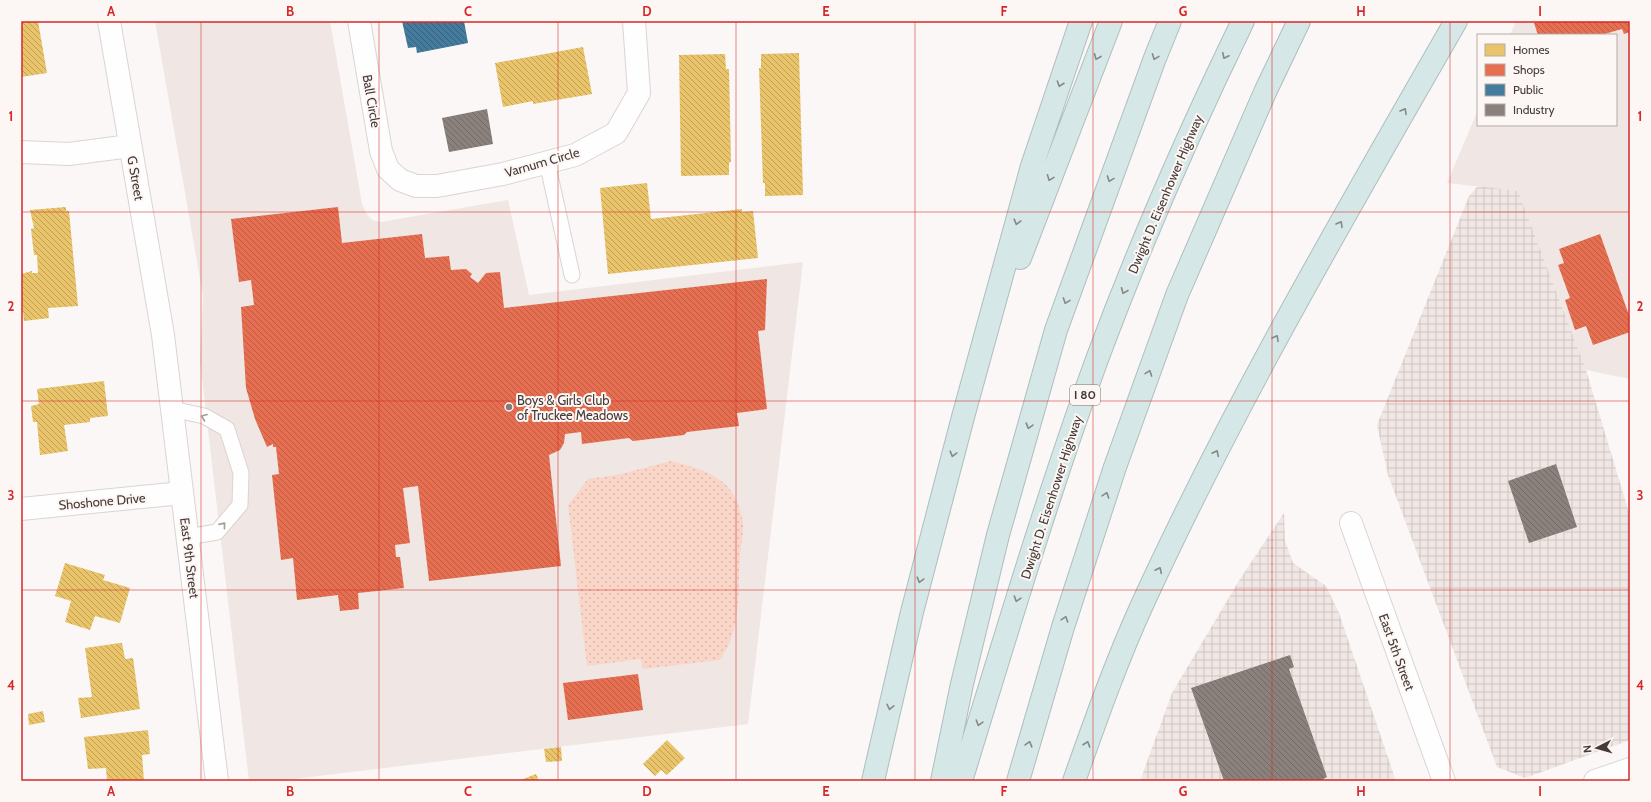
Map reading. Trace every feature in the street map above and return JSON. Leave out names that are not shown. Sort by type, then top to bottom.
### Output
[{"type":"highway","points":[[873,781],[912,612],[963,417],[1032,166],[1082,21]]},
{"type":"highway","points":[[963,417],[1036,212],[1112,21]]},
{"type":"highway","points":[[942,781],[962,684],[998,535],[1056,330],[1154,58],[1170,21]]},
{"type":"highway","name":"Dwight D. Eisenhower Highway","points":[[961,781],[1056,478],[1097,360],[1147,235],[1204,100],[1243,21]]},
{"type":"highway","points":[[1018,781],[1063,627],[1115,466],[1177,295],[1266,90],[1299,21]]},
{"type":"highway","points":[[1074,781],[1094,725],[1142,605],[1238,408],[1320,258],[1456,21]]},
{"type":"street","name":"G Street","points":[[109,21],[162,334]]},
{"type":"street","name":"Ball Circle","points":[[359,21],[381,151],[388,169],[396,176]]},
{"type":"street","name":"Varnum Circle","points":[[396,176],[400,180],[416,186],[437,186],[503,174],[575,155],[616,133],[639,93],[634,21]]},
{"type":"street","points":[[21,152],[69,154],[130,146]]},
{"type":"street","name":"East 9th Street","points":[[162,334],[217,781]]},
{"type":"street","name":"Shoshone Drive","points":[[21,509],[182,493]]},
{"type":"street","name":"East 5th Street","points":[[1351,523],[1444,781]]},
{"type":"street","points":[[1595,781],[1630,769]]},
{"type":"lane","points":[[547,162],[572,275]]},
{"type":"lane","points":[[172,409],[204,416],[226,429],[241,473],[240,504],[217,532],[188,537]]},
{"type":"shaded area","points":[[155,21],[330,21],[362,204],[366,213],[372,220],[381,222],[508,200],[529,295],[803,262],[748,724],[277,781],[249,781],[200,361],[203,296]]},
{"type":"shaded area","points":[[1516,21],[1630,21],[1630,379],[1586,370],[1518,191],[1447,183],[1477,112],[1477,126],[1617,126],[1617,34],[1510,34]]},
{"type":"shaded area","points":[[1478,186],[1518,191],[1586,370],[1630,516],[1630,740],[1525,778],[1497,767],[1388,475],[1377,425],[1469,196]]},
{"type":"shaded area","points":[[671,461],[700,470],[720,480],[732,492],[740,509],[743,527],[740,554],[738,608],[736,622],[727,647],[720,660],[643,669],[641,659],[587,666],[568,505],[588,479],[617,475]]},
{"type":"shaded area","points":[[1284,513],[1285,541],[1293,563],[1326,586],[1339,613],[1396,781],[1140,781],[1172,693],[1240,579]]},
{"type":"building: Homes","points":[[21,21],[38,21],[47,73],[21,77]]},
{"type":"building: Homes","points":[[583,47],[592,94],[533,104],[533,101],[503,107],[495,63]]},
{"type":"building: Homes","points":[[799,53],[803,195],[765,196],[765,183],[763,183],[759,68],[761,68],[761,54]]},
{"type":"building: Homes","points":[[725,54],[726,69],[729,69],[731,162],[729,163],[729,175],[681,176],[679,55]]},
{"type":"building: Homes","points":[[647,183],[651,219],[742,209],[742,212],[753,211],[758,258],[608,274],[600,188]]},
{"type":"building: Homes","points":[[66,207],[66,211],[69,211],[78,306],[48,308],[49,318],[24,321],[23,311],[21,312],[21,274],[32,271],[32,273],[38,273],[37,255],[34,255],[31,229],[34,228],[30,210]]},
{"type":"building: Homes","points":[[104,381],[108,416],[90,418],[90,422],[64,425],[68,451],[40,455],[37,422],[33,422],[31,406],[39,404],[37,389]]},
{"type":"building: Homes","points":[[65,563],[105,575],[103,580],[130,588],[120,623],[95,616],[90,630],[65,622],[71,601],[55,596]]},
{"type":"building: Homes","points":[[122,643],[125,659],[133,658],[140,709],[81,718],[78,698],[92,697],[85,648]]},
{"type":"building: Homes","points":[[43,711],[45,722],[29,725],[28,714]]},
{"type":"building: Homes","points":[[148,730],[150,754],[142,755],[144,781],[107,781],[106,768],[88,769],[84,737]]},
{"type":"building: Homes","points":[[667,740],[685,758],[667,775],[661,770],[655,776],[643,764]]},
{"type":"building: Homes","points":[[561,747],[562,761],[546,762],[544,749]]},
{"type":"building: Homes","points":[[536,774],[539,781],[518,781]]},
{"type":"building: Shops","points":[[1541,21],[1630,21],[1630,26],[1628,27],[1630,32],[1624,34],[1622,29],[1604,34],[1538,34],[1534,23]]},
{"type":"building: Shops","name":"Boys & Girls Club of Truckee Meadows","points":[[338,207],[342,243],[422,234],[425,258],[449,256],[451,270],[466,269],[472,274],[470,277],[478,283],[486,273],[500,272],[504,308],[767,279],[765,330],[758,331],[767,409],[737,413],[739,426],[687,432],[684,435],[633,441],[629,438],[582,444],[581,432],[565,434],[564,443],[560,450],[549,455],[561,566],[429,581],[418,486],[403,488],[410,543],[395,545],[396,557],[400,557],[404,588],[358,593],[359,609],[340,611],[338,595],[297,600],[293,558],[281,560],[272,475],[279,474],[276,447],[273,447],[273,444],[267,447],[255,419],[246,388],[241,307],[254,305],[251,280],[239,282],[231,219]]},
{"type":"building: Shops","points":[[1600,234],[1630,318],[1630,332],[1593,345],[1586,326],[1575,330],[1565,300],[1570,298],[1558,265],[1564,263],[1559,249]]},
{"type":"building: Shops","points":[[638,674],[643,710],[568,720],[563,683]]},
{"type":"building: Public","points":[[402,21],[464,21],[468,43],[417,53],[416,47],[408,48]]},
{"type":"building: Industry","points":[[487,109],[493,144],[449,152],[442,118]]},
{"type":"building: Industry","points":[[1556,464],[1577,527],[1529,543],[1508,481]]},
{"type":"building: Industry","points":[[1290,655],[1294,667],[1289,669],[1327,777],[1323,779],[1324,781],[1224,781],[1191,688]]},
{"type":"place","name":"Boys & Girls Club of Truckee Meadows","points":[[509,407]]}]
